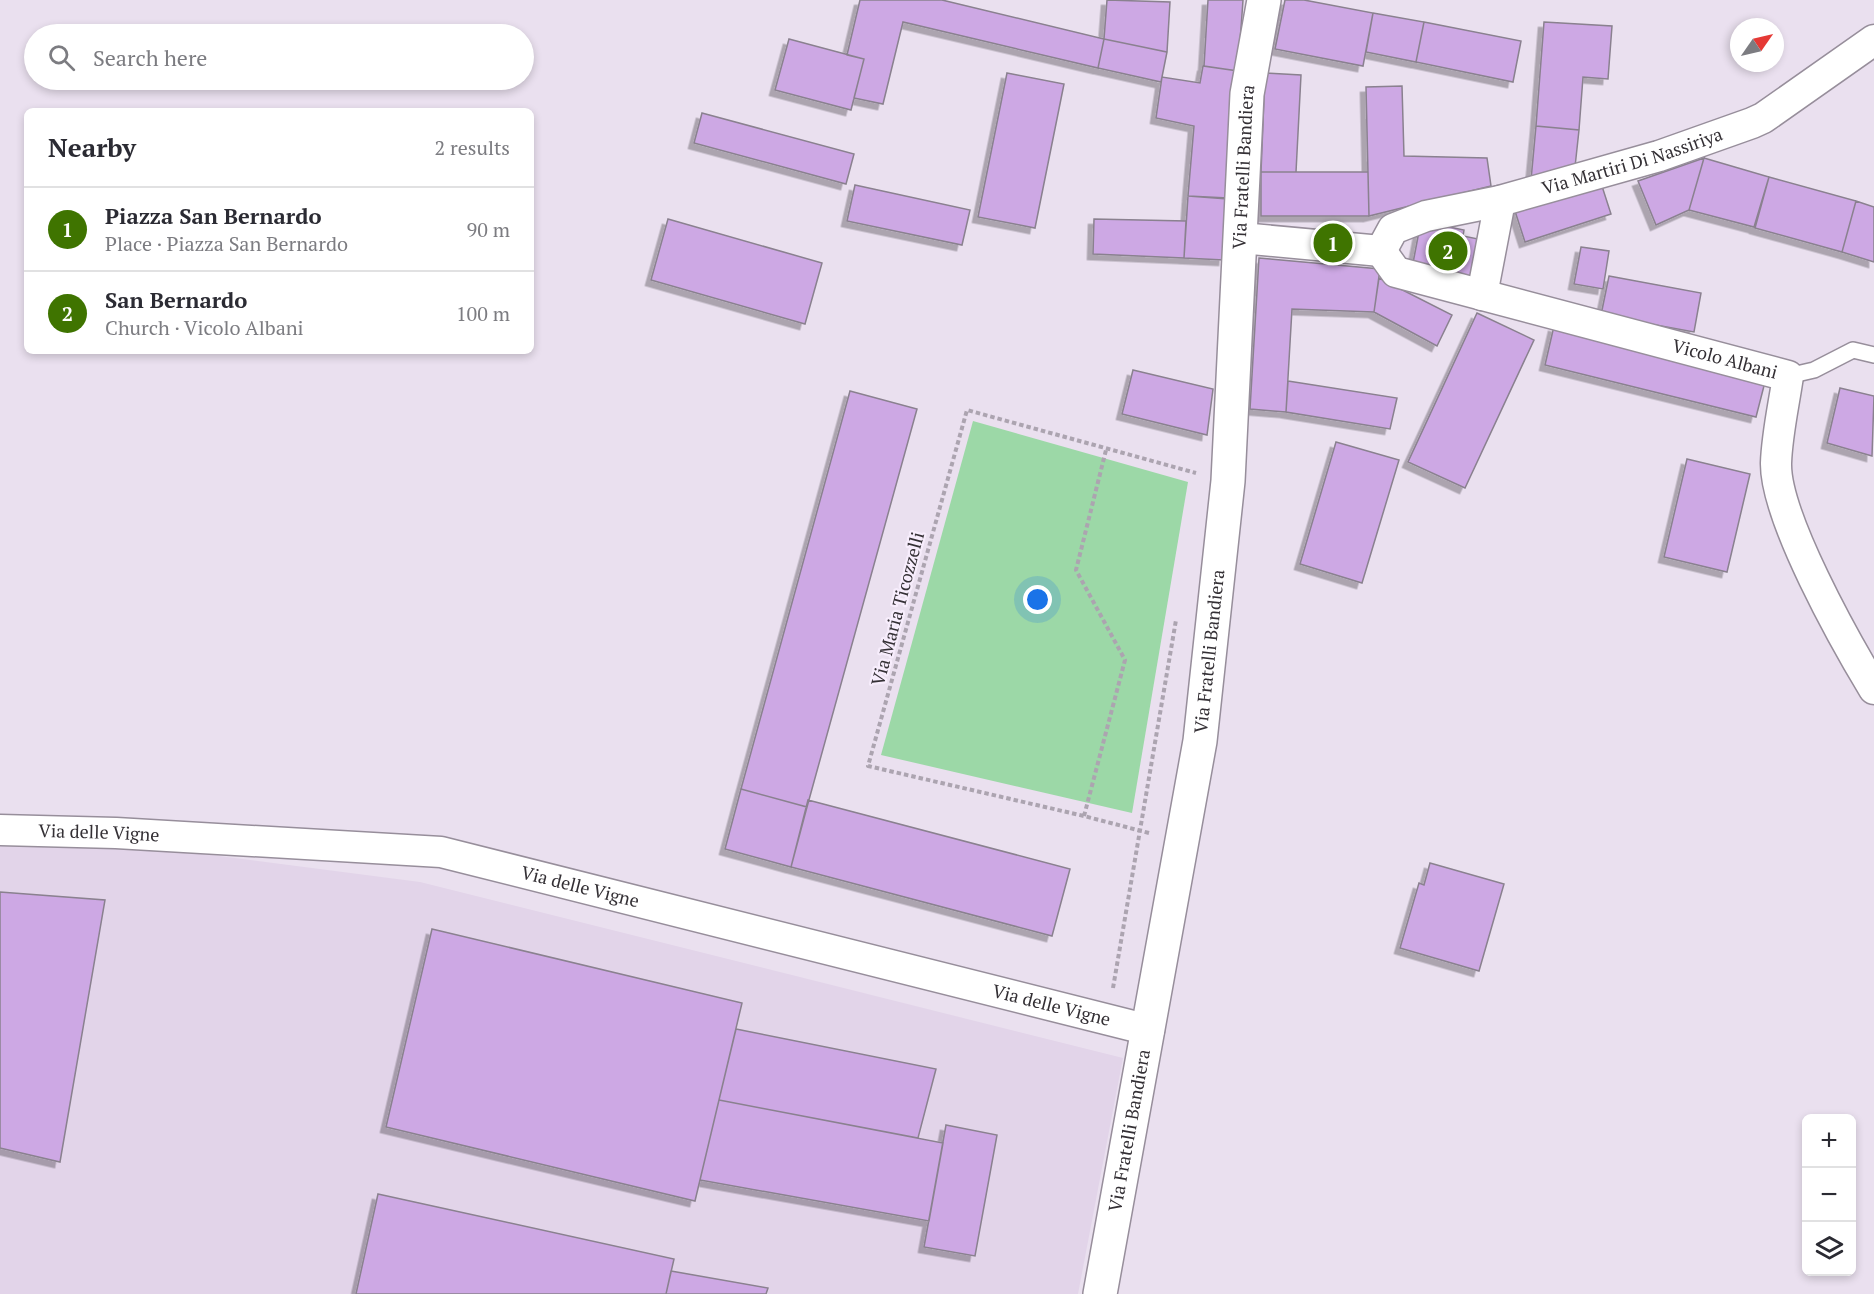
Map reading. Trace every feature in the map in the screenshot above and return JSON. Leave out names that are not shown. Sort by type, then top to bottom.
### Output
[{"type":"street","name":"Via Fratelli Bandiera","points":[[1100,1294],[1200,741],[1228,481],[1247,94],[1263,0]]},
{"type":"street","name":"Via Martiri Di Nassiriya","points":[[1381,251],[1393,229],[1426,216],[1500,201],[1659,156],[1763,118],[1874,40]]},
{"type":"street","points":[[1482,295],[1500,201]]},
{"type":"street","points":[[1241,238],[1381,251]]},
{"type":"street","name":"Vicolo Albani","points":[[1381,251],[1396,272],[1788,376],[1776,464],[1784,501],[1803,553],[1851,651],[1874,688]]},
{"type":"street","name":"Via delle Vigne","points":[[0,830],[116,833],[441,852],[1149,1030]]},
{"type":"lane","points":[[1788,376],[1814,370],[1853,350],[1874,355]]},
{"type":"path","name":"Via Maria Ticozzelli","points":[[1182,842],[1084,816],[868,766],[967,410],[1106,450],[1228,481]]},
{"type":"path","points":[[1084,816],[1125,660],[1076,570],[1106,450]]},
{"type":"path","points":[[1108,1020],[1177,612]]},
{"type":"shaded area","points":[[0,843],[158,848],[420,882],[1123,1058],[1078,1294],[0,1294]]},
{"type":"green space","points":[[973,421],[1188,482],[1132,813],[881,755]]},
{"type":"building","points":[[860,0],[942,0],[1104,39],[1098,68],[903,22],[883,104],[854,98],[864,59],[847,55]]},
{"type":"building","points":[[1107,0],[1170,2],[1167,52],[1104,39]]},
{"type":"building","points":[[1208,0],[1243,0],[1238,71],[1204,66]]},
{"type":"building","points":[[1285,0],[1304,0],[1373,13],[1363,66],[1275,49]]},
{"type":"building","points":[[1373,13],[1424,22],[1416,62],[1366,52]]},
{"type":"building","points":[[1424,22],[1521,41],[1513,82],[1416,62]]},
{"type":"building","points":[[1544,22],[1612,26],[1608,79],[1583,77],[1579,130],[1536,126]]},
{"type":"building","points":[[789,39],[864,59],[851,110],[775,90]]},
{"type":"building","points":[[1104,39],[1167,52],[1161,82],[1098,68]]},
{"type":"building","points":[[1203,66],[1238,71],[1228,198],[1188,196],[1194,126],[1156,118],[1162,77],[1200,83]]},
{"type":"building","points":[[1007,73],[1064,84],[1035,228],[978,217]]},
{"type":"building","points":[[1265,73],[1301,75],[1296,172],[1261,172]]},
{"type":"building","points":[[1402,86],[1404,156],[1487,158],[1491,186],[1369,216],[1366,87]]},
{"type":"building","points":[[702,113],[854,154],[846,184],[694,143]]},
{"type":"building","points":[[1536,126],[1579,130],[1575,167],[1531,180]]},
{"type":"building","points":[[1704,158],[1689,210],[1656,225],[1638,181]]},
{"type":"building","points":[[1704,158],[1769,177],[1754,227],[1689,210]]},
{"type":"building","points":[[1261,172],[1368,172],[1369,216],[1261,216]]},
{"type":"building","points":[[1769,177],[1856,201],[1842,252],[1755,228]]},
{"type":"building","points":[[1600,180],[1611,214],[1525,242],[1514,208]]},
{"type":"building","points":[[855,185],[970,210],[962,245],[847,221]]},
{"type":"building","points":[[1188,196],[1228,199],[1224,260],[1184,258]]},
{"type":"building","points":[[1856,201],[1874,207],[1874,262],[1842,252]]},
{"type":"building","points":[[668,219],[822,263],[805,324],[651,280]]},
{"type":"building","points":[[1094,219],[1186,221],[1184,258],[1093,254]]},
{"type":"building","points":[[1421,221],[1464,230],[1463,236],[1483,240],[1474,282],[1450,277],[1452,271],[1413,263]]},
{"type":"building","points":[[1581,247],[1609,251],[1603,289],[1574,284]]},
{"type":"building","points":[[1259,258],[1380,269],[1374,312],[1292,309],[1286,412],[1250,409]]},
{"type":"building","points":[[1609,276],[1701,293],[1694,332],[1601,315]]},
{"type":"building","points":[[1379,278],[1452,315],[1437,346],[1374,312]]},
{"type":"building","points":[[1477,313],[1534,340],[1465,488],[1408,462]]},
{"type":"building","points":[[1554,326],[1766,378],[1756,417],[1545,365]]},
{"type":"building","points":[[1133,370],[1213,389],[1207,435],[1122,414]]},
{"type":"building","points":[[1288,381],[1397,398],[1390,429],[1286,412]]},
{"type":"building","points":[[1840,388],[1874,396],[1872,456],[1827,443]]},
{"type":"building","points":[[850,391],[917,409],[807,807],[741,789]]},
{"type":"building","points":[[1336,442],[1399,460],[1362,583],[1300,564]]},
{"type":"building","points":[[1687,459],[1750,474],[1727,572],[1664,557]]},
{"type":"building","points":[[741,789],[807,807],[791,867],[725,849]]},
{"type":"building","points":[[808,800],[1070,869],[1052,936],[791,867]]},
{"type":"building","points":[[1430,863],[1504,884],[1479,971],[1400,948],[1419,883],[1424,885]]},
{"type":"building","points":[[0,892],[105,900],[60,1162],[0,1148]]},
{"type":"building","points":[[432,929],[742,1003],[695,1201],[386,1127]]},
{"type":"building","points":[[736,1029],[936,1069],[918,1138],[719,1100]]},
{"type":"building","points":[[719,1100],[943,1143],[929,1221],[700,1180]]},
{"type":"building","points":[[946,1125],[997,1135],[975,1256],[924,1247]]},
{"type":"building","points":[[378,1194],[674,1259],[666,1294],[356,1294]]},
{"type":"building","points":[[671,1271],[768,1288],[766,1294],[666,1294]]},
{"type":"place","name":"Piazza San Bernardo","points":[[1333,243]]},
{"type":"place","name":"San Bernardo","points":[[1448,251]]}]
